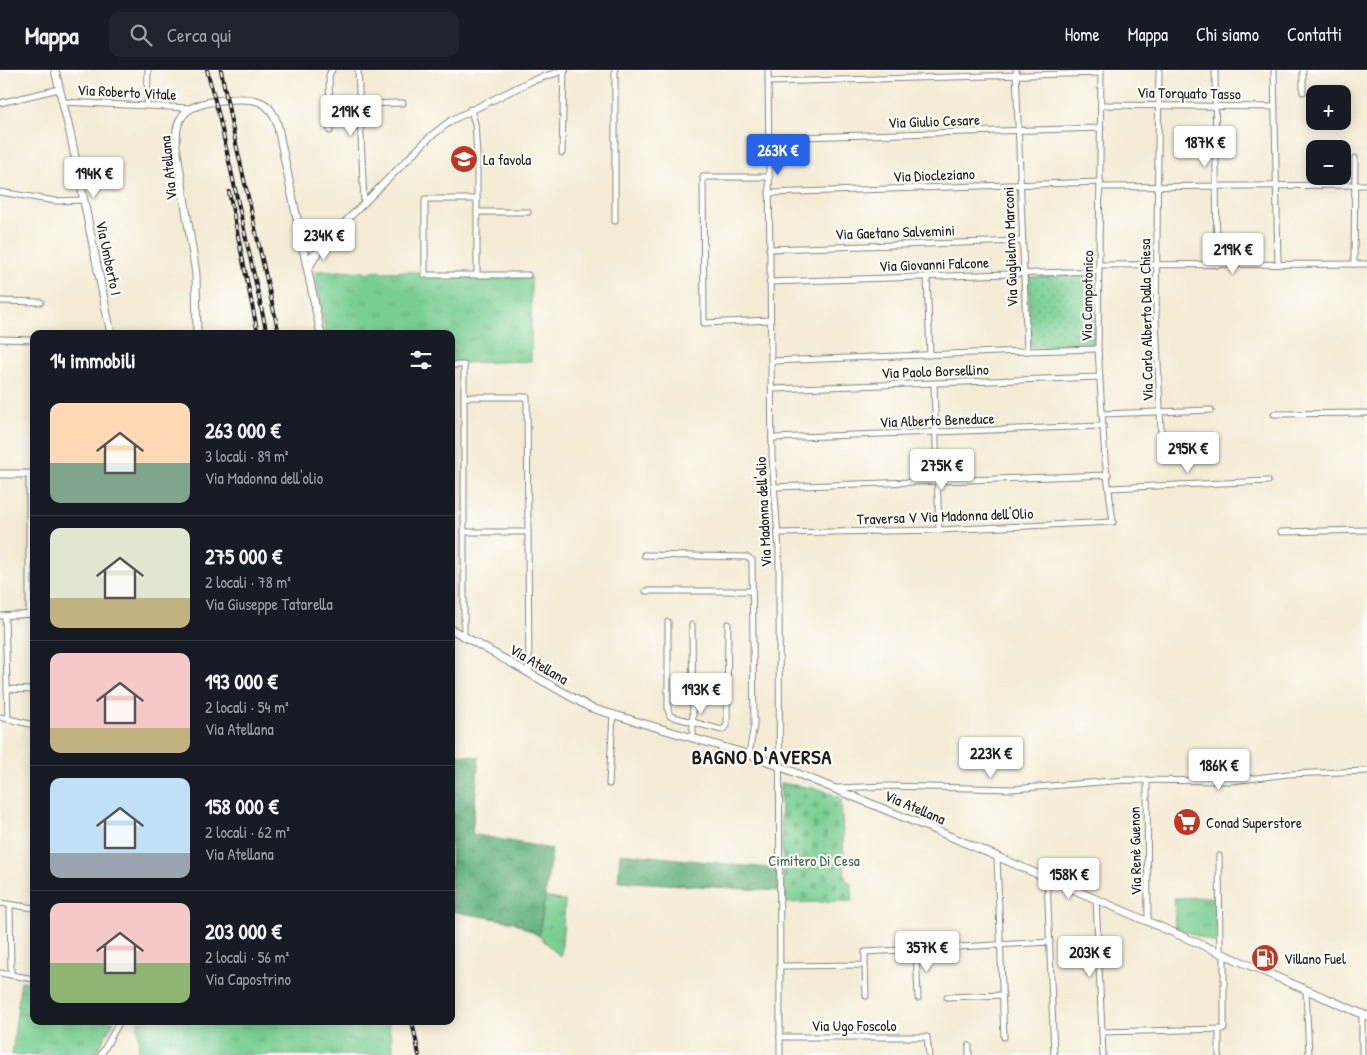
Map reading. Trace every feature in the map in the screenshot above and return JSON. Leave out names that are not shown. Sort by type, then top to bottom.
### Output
[{"type":"main road","name":"Via Umberto I","points":[[55,70],[110,330]]},
{"type":"main road","points":[[190,108],[231,99],[253,99],[264,104],[272,111],[278,123],[320,330]]},
{"type":"main road","name":"Via Atellana","points":[[190,108],[180,119],[176,131],[176,146],[196,274],[197,330]]},
{"type":"main road","points":[[0,474],[30,474]]},
{"type":"main road","name":"Via Atellana","points":[[455,631],[569,697],[613,715],[749,754],[836,788],[1364,1015]]},
{"type":"street","points":[[147,105],[148,70]]},
{"type":"street","points":[[330,131],[329,75],[332,70]]},
{"type":"street","points":[[358,70],[364,203]]},
{"type":"street","points":[[305,259],[432,136],[470,110],[531,81],[564,70],[562,153]]},
{"type":"street","points":[[615,70],[615,221]]},
{"type":"street","name":"Via Madonna dell'olio","points":[[768,70],[772,438],[778,533],[778,766],[781,966]]},
{"type":"street","name":"Via Carlo Alberto Dalla Chiesa","points":[[1159,70],[1156,265],[1162,454]]},
{"type":"street","points":[[1215,70],[1217,265]]},
{"type":"street","points":[[1274,70],[1278,264]]},
{"type":"street","points":[[1303,92],[1304,70]]},
{"type":"street","points":[[768,82],[1016,73],[1101,72]]},
{"type":"street","name":"Via Campotonico","points":[[1101,72],[1098,349],[1103,426],[1113,522]]},
{"type":"street","name":"Via Guglielmo Marconi","points":[[1016,73],[1027,351]]},
{"type":"street","points":[[0,102],[59,89]]},
{"type":"street","name":"Via Roberto Vitale","points":[[62,102],[190,108]]},
{"type":"street","points":[[359,104],[402,103]]},
{"type":"street","name":"Via Torquato Tasso","points":[[1102,105],[1275,107]]},
{"type":"street","points":[[470,110],[476,134],[477,275]]},
{"type":"street","name":"Via Giulio Cesare","points":[[768,138],[1101,128]]},
{"type":"street","points":[[1354,264],[1355,158]]},
{"type":"street","points":[[768,177],[703,176],[704,323],[770,320]]},
{"type":"street","name":"Via Diocleziano","points":[[769,193],[1020,185],[1367,185]]},
{"type":"street","points":[[0,192],[56,201],[84,200]]},
{"type":"street","points":[[477,199],[425,199],[425,275],[528,274]]},
{"type":"street","points":[[477,212],[528,212]]},
{"type":"street","points":[[301,240],[319,247]]},
{"type":"street","name":"Via Gaetano Salvemini","points":[[769,249],[1023,241]]},
{"type":"street","points":[[304,251],[319,247]]},
{"type":"street","points":[[308,270],[319,247]]},
{"type":"street","name":"Via Giovanni Falcone","points":[[769,282],[1024,274],[1156,265],[1367,264]]},
{"type":"street","points":[[927,277],[930,355]]},
{"type":"street","points":[[0,301],[41,302]]},
{"type":"street","points":[[0,339],[30,340]]},
{"type":"street","points":[[772,361],[1098,349]]},
{"type":"street","points":[[455,365],[464,365],[464,637]]},
{"type":"street","name":"Via Paolo Borsellino","points":[[772,389],[1100,377]]},
{"type":"street","points":[[934,384],[934,432],[939,530]]},
{"type":"street","points":[[464,397],[527,397],[529,674]]},
{"type":"street","points":[[1102,414],[1211,410]]},
{"type":"street","points":[[1274,414],[1367,413]]},
{"type":"street","name":"Via Alberto Beneduce","points":[[772,438],[1103,426]]},
{"type":"street","points":[[775,487],[1108,474]]},
{"type":"street","points":[[1110,488],[1268,481]]},
{"type":"street","name":"Traversa V Via Madonna dell'Olio","points":[[778,533],[939,530],[1113,522]]},
{"type":"street","points":[[1281,532],[1367,530]]},
{"type":"street","points":[[464,532],[528,532]]},
{"type":"street","points":[[644,555],[747,557],[752,560],[754,724],[749,754]]},
{"type":"street","points":[[646,591],[752,591]]},
{"type":"street","points":[[8,719],[3,616],[30,614]]},
{"type":"street","points":[[668,622],[668,710],[670,716],[722,730],[727,726],[728,624]]},
{"type":"street","points":[[692,625],[693,738]]},
{"type":"street","points":[[7,689],[30,690]]},
{"type":"street","points":[[609,784],[613,715]]},
{"type":"street","points":[[0,718],[30,723]]},
{"type":"street","points":[[836,788],[888,786],[949,789],[1012,789],[1147,780],[1232,781],[1296,773],[1367,771]]},
{"type":"street","name":"Via Renè Guenon","points":[[1147,780],[1148,922]]},
{"type":"street","points":[[1102,1032],[1224,1029],[1219,856]]},
{"type":"street","points":[[997,857],[1004,1037]]},
{"type":"street","points":[[1047,878],[1054,1055]]},
{"type":"street","points":[[1096,899],[1103,1055]]},
{"type":"street","points":[[0,903],[30,908]]},
{"type":"street","points":[[10,905],[11,975]]},
{"type":"street","points":[[866,996],[865,952],[1050,942]]},
{"type":"street","points":[[916,949],[918,998]]},
{"type":"street","points":[[780,1055],[781,966],[866,966]]},
{"type":"street","points":[[0,973],[30,979]]},
{"type":"street","points":[[1306,990],[1309,1055]]},
{"type":"street","points":[[947,997],[1003,994]]},
{"type":"street","points":[[1362,1055],[1364,1015]]},
{"type":"street","points":[[101,1055],[118,1025]]},
{"type":"street","points":[[1219,1029],[1219,1055]]},
{"type":"street","name":"Via Ugo Foscolo","points":[[780,1037],[927,1037],[929,1055]]},
{"type":"street","points":[[969,1046],[969,1055]]},
{"type":"green space","points":[[317,271],[421,272],[421,278],[531,277],[531,361],[455,363],[455,330],[325,330],[315,275]]},
{"type":"green space","points":[[1096,275],[1094,346],[1030,347],[1028,277]]},
{"type":"green space","points":[[455,754],[479,757],[472,834],[552,849],[539,936],[514,922],[455,912]]},
{"type":"green space","name":"Cimitero Di Cesa","points":[[780,783],[819,789],[841,798],[845,878],[852,885],[852,901],[784,903]]},
{"type":"green space","points":[[620,853],[778,869],[778,891],[618,881]]},
{"type":"green space","points":[[545,897],[565,901],[561,957],[539,936]]},
{"type":"green space","points":[[1215,897],[1217,944],[1175,927],[1174,898]]},
{"type":"green space","points":[[21,981],[30,982],[30,1025],[112,1025],[95,1055],[12,1055]]},
{"type":"green space","points":[[138,1025],[389,1025],[394,1055],[139,1055]]},
{"type":"railway","points":[[207,70],[219,116],[266,330]]},
{"type":"railway","points":[[221,70],[278,330]]},
{"type":"railway","points":[[229,192],[257,330]]},
{"type":"railway","points":[[413,1025],[419,1055]]},
{"type":"place","name":"La favola","points":[[464,159]]},
{"type":"place","name":"Conad Superstore","points":[[1187,822]]},
{"type":"place","name":"Villano Fuel","points":[[1265,958]]},
{"type":"district","name":"BAGNO D'AVERSA","points":[[762,756]]}]
